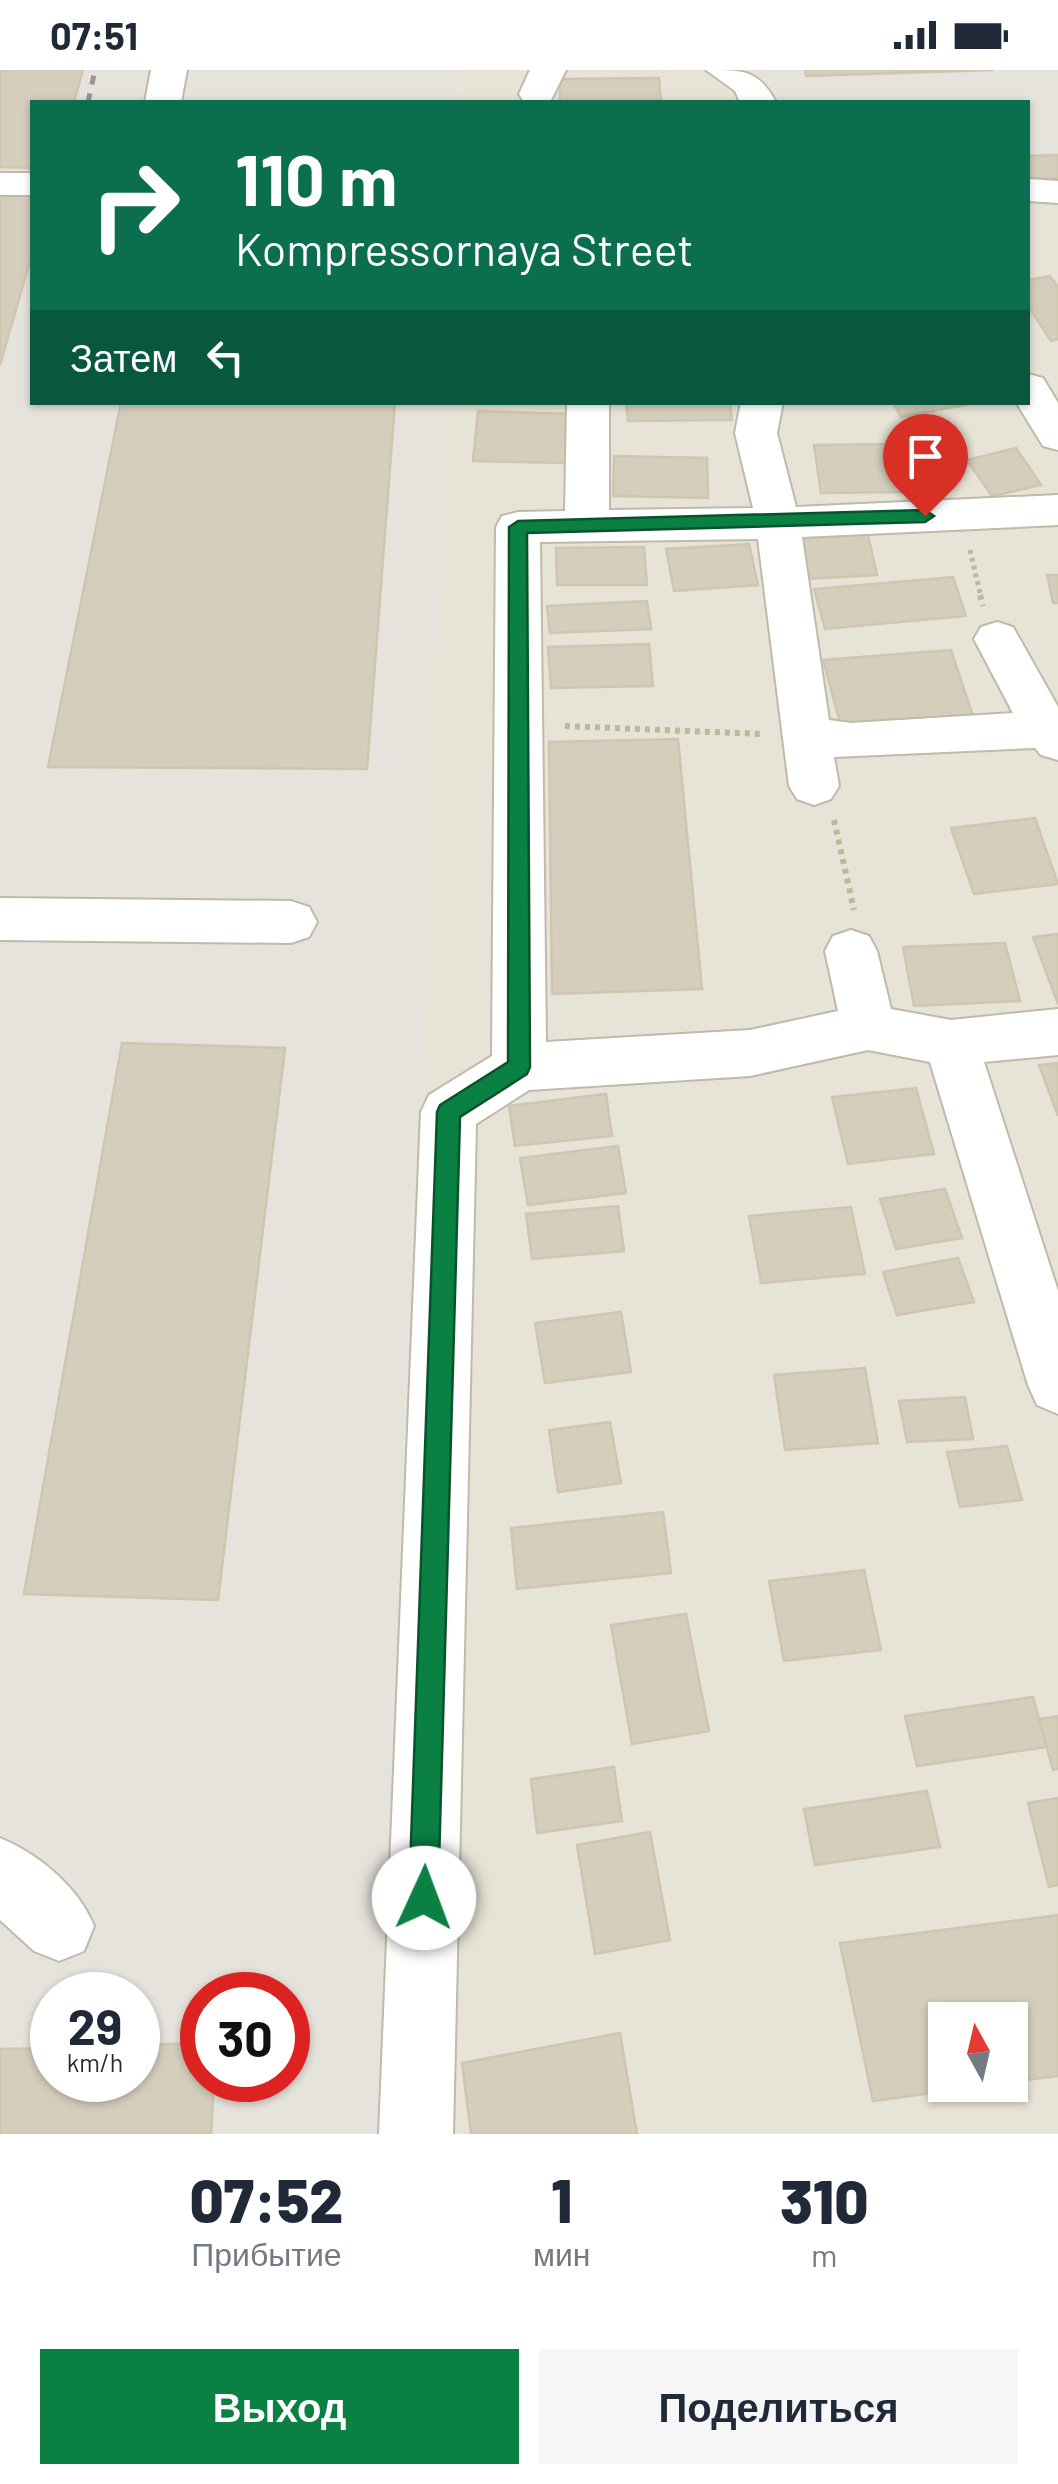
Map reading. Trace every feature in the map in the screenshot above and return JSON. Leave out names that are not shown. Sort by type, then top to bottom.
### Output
[{"type":"street","points":[[163,100],[169,70]]},
{"type":"street","points":[[724,70],[750,84],[757,100]]},
{"type":"street","points":[[0,184],[30,184]]},
{"type":"street","points":[[1030,190],[1058,192]]},
{"type":"street","points":[[1030,391],[1058,436]]},
{"type":"street","points":[[587,526],[588,405]]},
{"type":"street","points":[[761,405],[756,433],[778,523],[814,786]]},
{"type":"street","points":[[519,1067],[518,527],[778,523],[1058,510]]},
{"type":"street","points":[[805,736],[851,742],[1052,736],[997,639]]},
{"type":"street","points":[[0,919],[291,922]]},
{"type":"street","points":[[851,951],[868,1027]]},
{"type":"street","points":[[416,2134],[448,1112],[519,1067],[750,1053],[868,1027],[951,1043],[1058,1032]]},
{"type":"street","points":[[951,1043],[1058,1385]]},
{"type":"street","points":[[0,1873],[60,1926]]},
{"type":"path","points":[[962,514],[984,612],[997,639]]},
{"type":"path","points":[[518,724],[805,736]]},
{"type":"path","points":[[814,786],[831,804],[858,932],[851,951]]},
{"type":"shaded area","points":[[0,70],[457,70],[456,100],[30,100],[30,405],[444,405],[378,2134],[0,2134]]},
{"type":"shaded area","points":[[457,70],[765,70],[777,100],[456,100]]},
{"type":"shaded area","points":[[765,70],[1058,70],[1058,207],[1030,205],[1030,100],[777,100]]},
{"type":"shaded area","points":[[1030,205],[1058,207],[1058,2134],[378,2134],[444,405],[1030,405]]},
{"type":"building","points":[[0,70],[83,70],[75,100],[30,100],[30,168],[0,167]]},
{"type":"building","points":[[805,70],[994,70],[806,76]]},
{"type":"building","points":[[659,78],[661,100],[560,100],[560,79]]},
{"type":"building","points":[[1058,155],[1058,178],[1030,179],[1030,156]]},
{"type":"building","points":[[0,192],[30,193],[30,261],[0,365]]},
{"type":"building","points":[[1050,276],[1058,287],[1058,339],[1051,341],[1030,309],[1030,280]]},
{"type":"building","points":[[120,405],[395,405],[367,769],[48,767]]},
{"type":"building","points":[[626,405],[730,405],[732,420],[628,421]]},
{"type":"building","points":[[895,405],[965,405],[901,417]]},
{"type":"building","points":[[478,411],[571,414],[569,463],[473,461]]},
{"type":"building","points":[[899,444],[907,492],[821,493],[814,445]]},
{"type":"building","points":[[1016,448],[1041,485],[992,496],[967,460]]},
{"type":"building","points":[[614,456],[707,458],[708,498],[613,496]]},
{"type":"building","points":[[867,531],[877,575],[804,579],[795,535]]},
{"type":"building","points":[[749,544],[758,585],[674,591],[666,549]]},
{"type":"building","points":[[644,547],[647,585],[557,585],[556,548]]},
{"type":"building","points":[[1047,575],[1058,575],[1058,603],[1053,603]]},
{"type":"building","points":[[953,577],[966,616],[825,629],[814,589]]},
{"type":"building","points":[[647,601],[651,629],[550,633],[547,606]]},
{"type":"building","points":[[649,644],[653,686],[551,688],[548,647]]},
{"type":"building","points":[[951,650],[974,719],[842,730],[823,660]]},
{"type":"building","points":[[678,739],[702,989],[552,994],[549,742]]},
{"type":"building","points":[[1035,818],[1058,884],[974,894],[951,828]]},
{"type":"building","points":[[1058,934],[1058,1004],[1033,937]]},
{"type":"building","points":[[1005,943],[1020,1001],[914,1006],[903,947]]},
{"type":"building","points":[[122,1043],[285,1048],[218,1600],[24,1594]]},
{"type":"building","points":[[1058,1063],[1058,1116],[1039,1065]]},
{"type":"building","points":[[916,1088],[934,1154],[848,1164],[832,1097]]},
{"type":"building","points":[[606,1094],[612,1136],[515,1146],[509,1106]]},
{"type":"building","points":[[618,1146],[626,1193],[528,1205],[520,1158]]},
{"type":"building","points":[[945,1189],[962,1238],[896,1249],[880,1199]]},
{"type":"building","points":[[618,1206],[624,1251],[532,1259],[526,1214]]},
{"type":"building","points":[[851,1207],[865,1274],[761,1283],[749,1216]]},
{"type":"building","points":[[958,1258],[974,1302],[897,1315],[883,1272]]},
{"type":"building","points":[[621,1312],[631,1372],[545,1383],[535,1323]]},
{"type":"building","points":[[865,1368],[878,1443],[785,1450],[774,1375]]},
{"type":"building","points":[[965,1397],[973,1439],[907,1442],[899,1401]]},
{"type":"building","points":[[610,1422],[621,1483],[558,1492],[549,1430]]},
{"type":"building","points":[[1007,1446],[1022,1500],[960,1507],[947,1452]]},
{"type":"building","points":[[663,1512],[671,1573],[517,1589],[511,1528]]},
{"type":"building","points":[[864,1570],[881,1650],[784,1661],[769,1581]]},
{"type":"building","points":[[686,1614],[709,1731],[632,1744],[611,1625]]},
{"type":"building","points":[[1033,1697],[1047,1747],[917,1766],[905,1716]]},
{"type":"building","points":[[1058,1716],[1058,1769],[1053,1770],[1039,1719]]},
{"type":"building","points":[[614,1767],[622,1821],[537,1833],[531,1779]]},
{"type":"building","points":[[927,1791],[940,1847],[815,1865],[804,1809]]},
{"type":"building","points":[[1058,1798],[1058,1885],[1049,1887],[1028,1803]]},
{"type":"building","points":[[650,1832],[670,1940],[595,1954],[577,1845]]},
{"type":"building","points":[[1058,1915],[1058,2076],[1028,2080],[1028,2002],[928,2002],[928,2093],[873,2101],[840,1943]]},
{"type":"building","points":[[620,2033],[637,2134],[471,2134],[462,2063]]},
{"type":"building","points":[[160,2044],[180,2044],[180,2102],[213,2102],[211,2134],[0,2134],[0,2049],[30,2048],[30,2102],[160,2102]]},
{"type":"railway","points":[[88,100],[95,70]]},
{"type":"route","points":[[424,1898],[448,1112],[519,1067],[518,527],[778,523],[925,516]]}]
